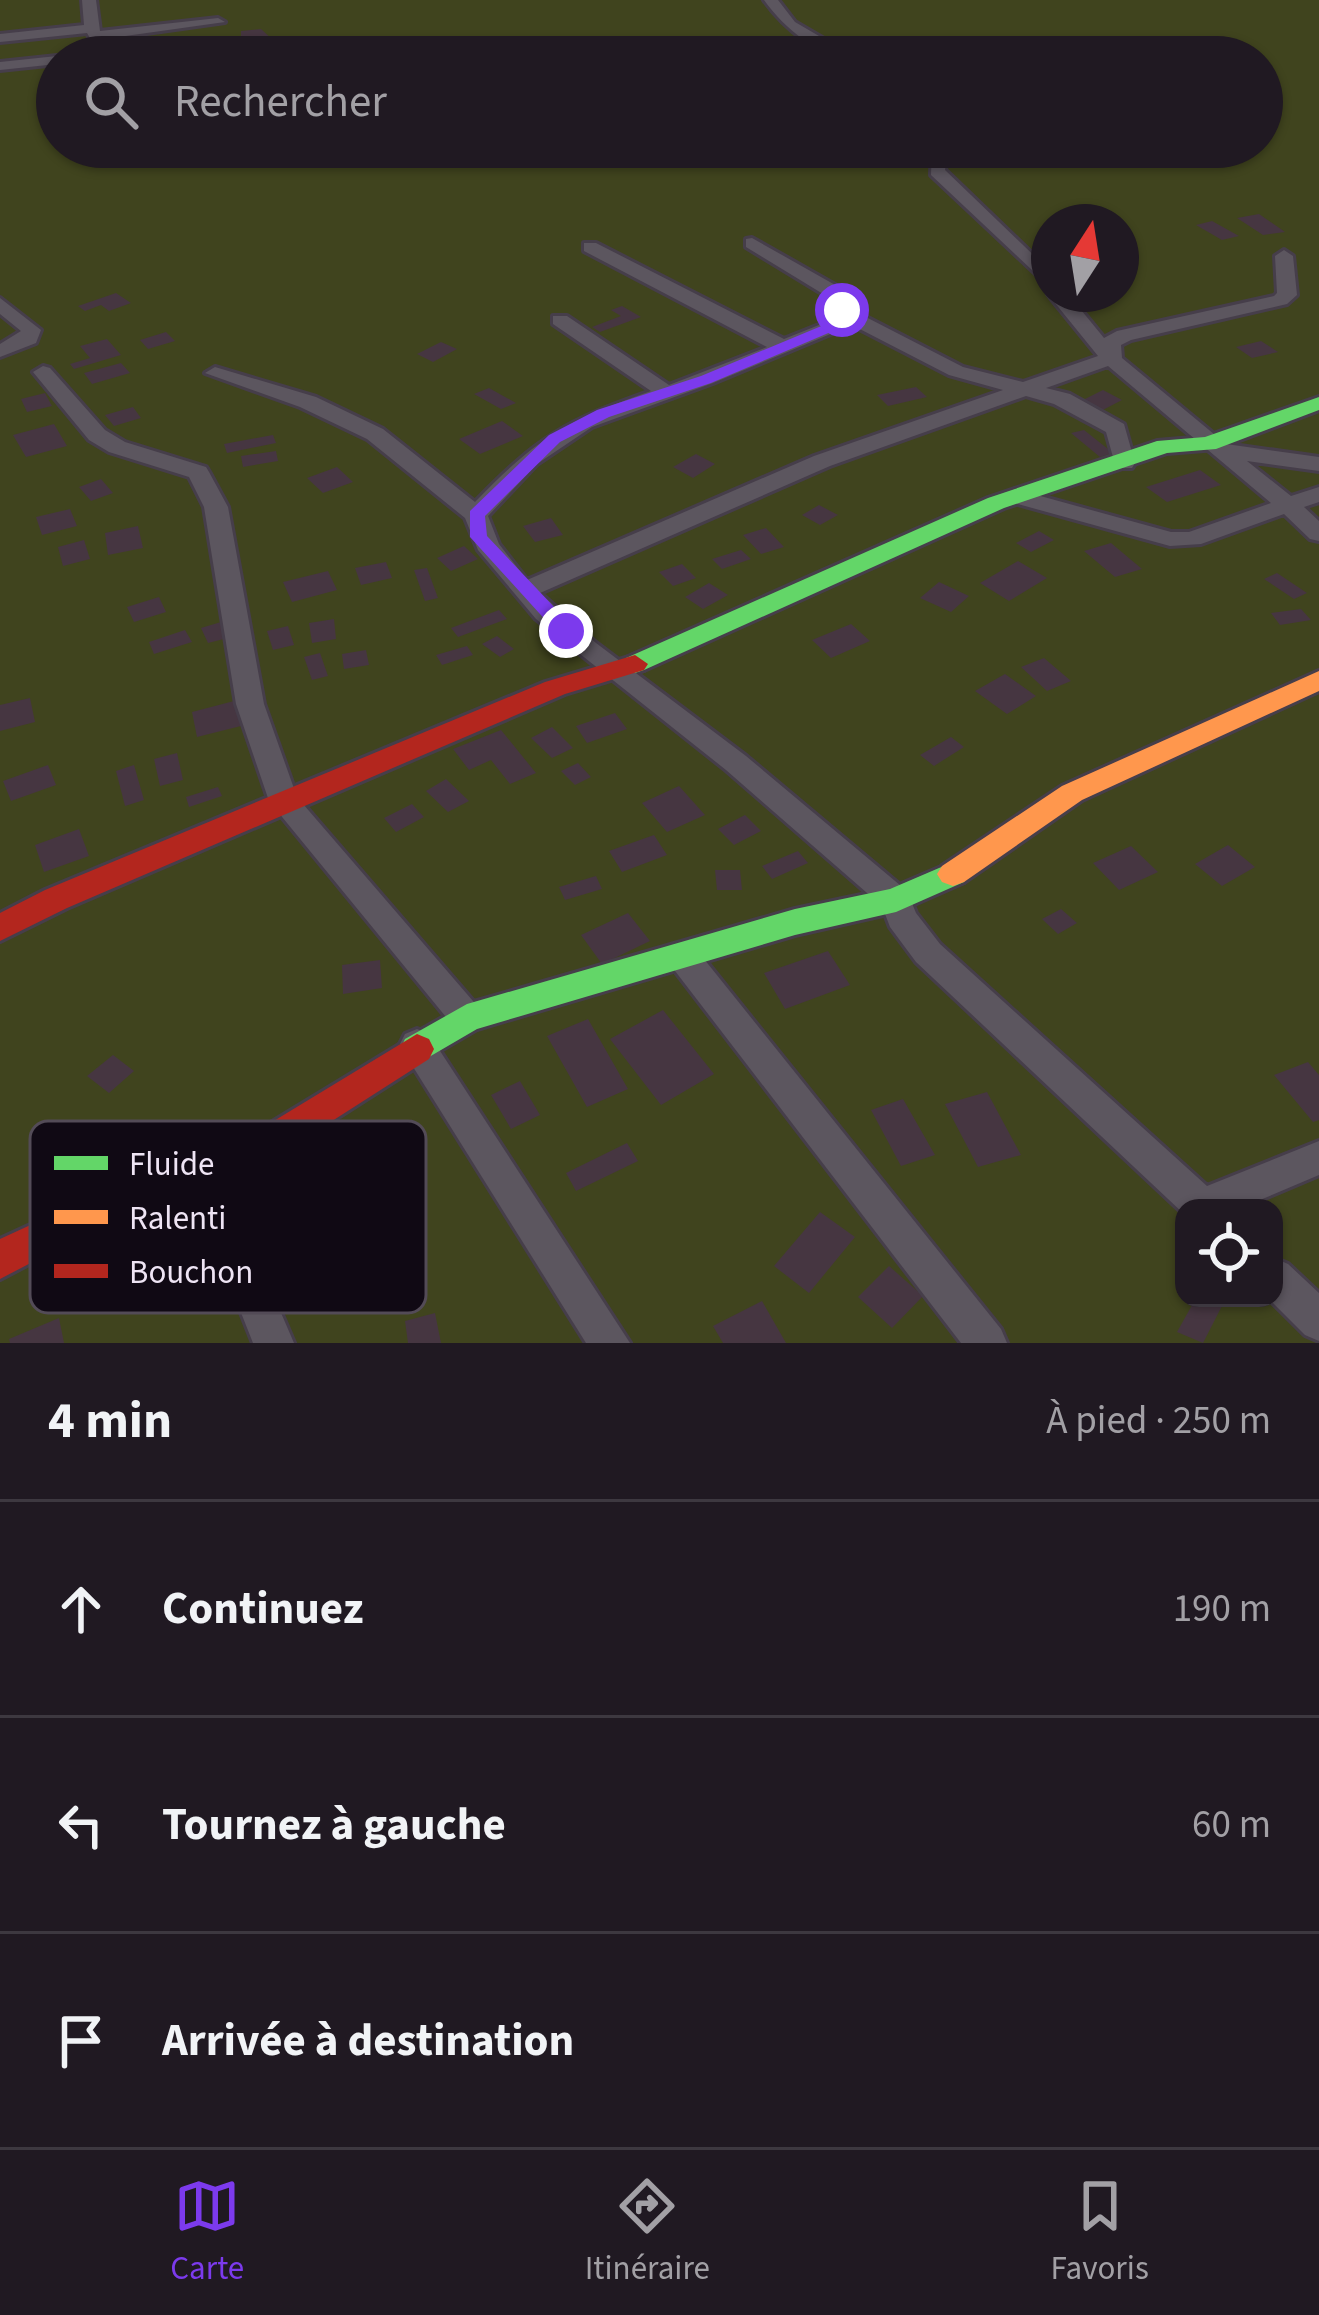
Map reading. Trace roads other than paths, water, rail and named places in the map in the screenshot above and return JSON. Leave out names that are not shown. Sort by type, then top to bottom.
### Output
[{"type":"street","points":[[89,0],[97,36]]},
{"type":"street","points":[[771,0],[790,25],[810,36]]},
{"type":"street","points":[[112,36],[218,22]]},
{"type":"street","points":[[0,38],[36,38]]},
{"type":"street","points":[[0,66],[36,62]]},
{"type":"street","points":[[937,168],[1031,262]]},
{"type":"street","points":[[752,243],[837,294],[842,310],[956,370],[1063,399],[1116,429],[1124,463]]},
{"type":"street","points":[[590,247],[781,346]]},
{"type":"street","points":[[1112,358],[1111,342],[1124,335],[1280,300],[1288,295],[1284,256]]},
{"type":"street","points":[[0,304],[31,331],[29,339],[0,351]]},
{"type":"street","points":[[1070,312],[1112,358],[1319,534]]},
{"type":"street","points":[[476,515],[554,439],[603,414],[854,317]]},
{"type":"street","points":[[560,320],[666,392]]},
{"type":"street","points":[[526,590],[822,461],[1112,358]]},
{"type":"street","points":[[43,372],[97,435],[117,447],[197,472],[216,507],[250,704],[284,801],[467,1018]]},
{"type":"street","points":[[215,373],[308,402],[375,434],[476,515],[478,537],[526,590],[614,673],[733,760],[896,900],[901,918],[928,953],[1194,1199]]},
{"type":"street","points":[[1214,447],[1319,403]]},
{"type":"street","points":[[0,928],[284,801],[555,688],[614,673],[1015,496],[1165,446],[1214,447],[1319,464]]},
{"type":"street","points":[[1015,496],[1170,539],[1192,539],[1319,494]]},
{"type":"street","points":[[299,1121],[417,1044],[467,1018],[795,922],[896,900],[963,870],[1012,829],[1072,793],[1319,680]]},
{"type":"street","points":[[684,958],[987,1343]]},
{"type":"street","points":[[417,1044],[610,1343]]},
{"type":"street","points":[[1222,1199],[1319,1158]]},
{"type":"street","points":[[0,1260],[30,1244]]},
{"type":"street","points":[[1283,1286],[1319,1321]]},
{"type":"street","points":[[262,1313],[274,1343]]}]
